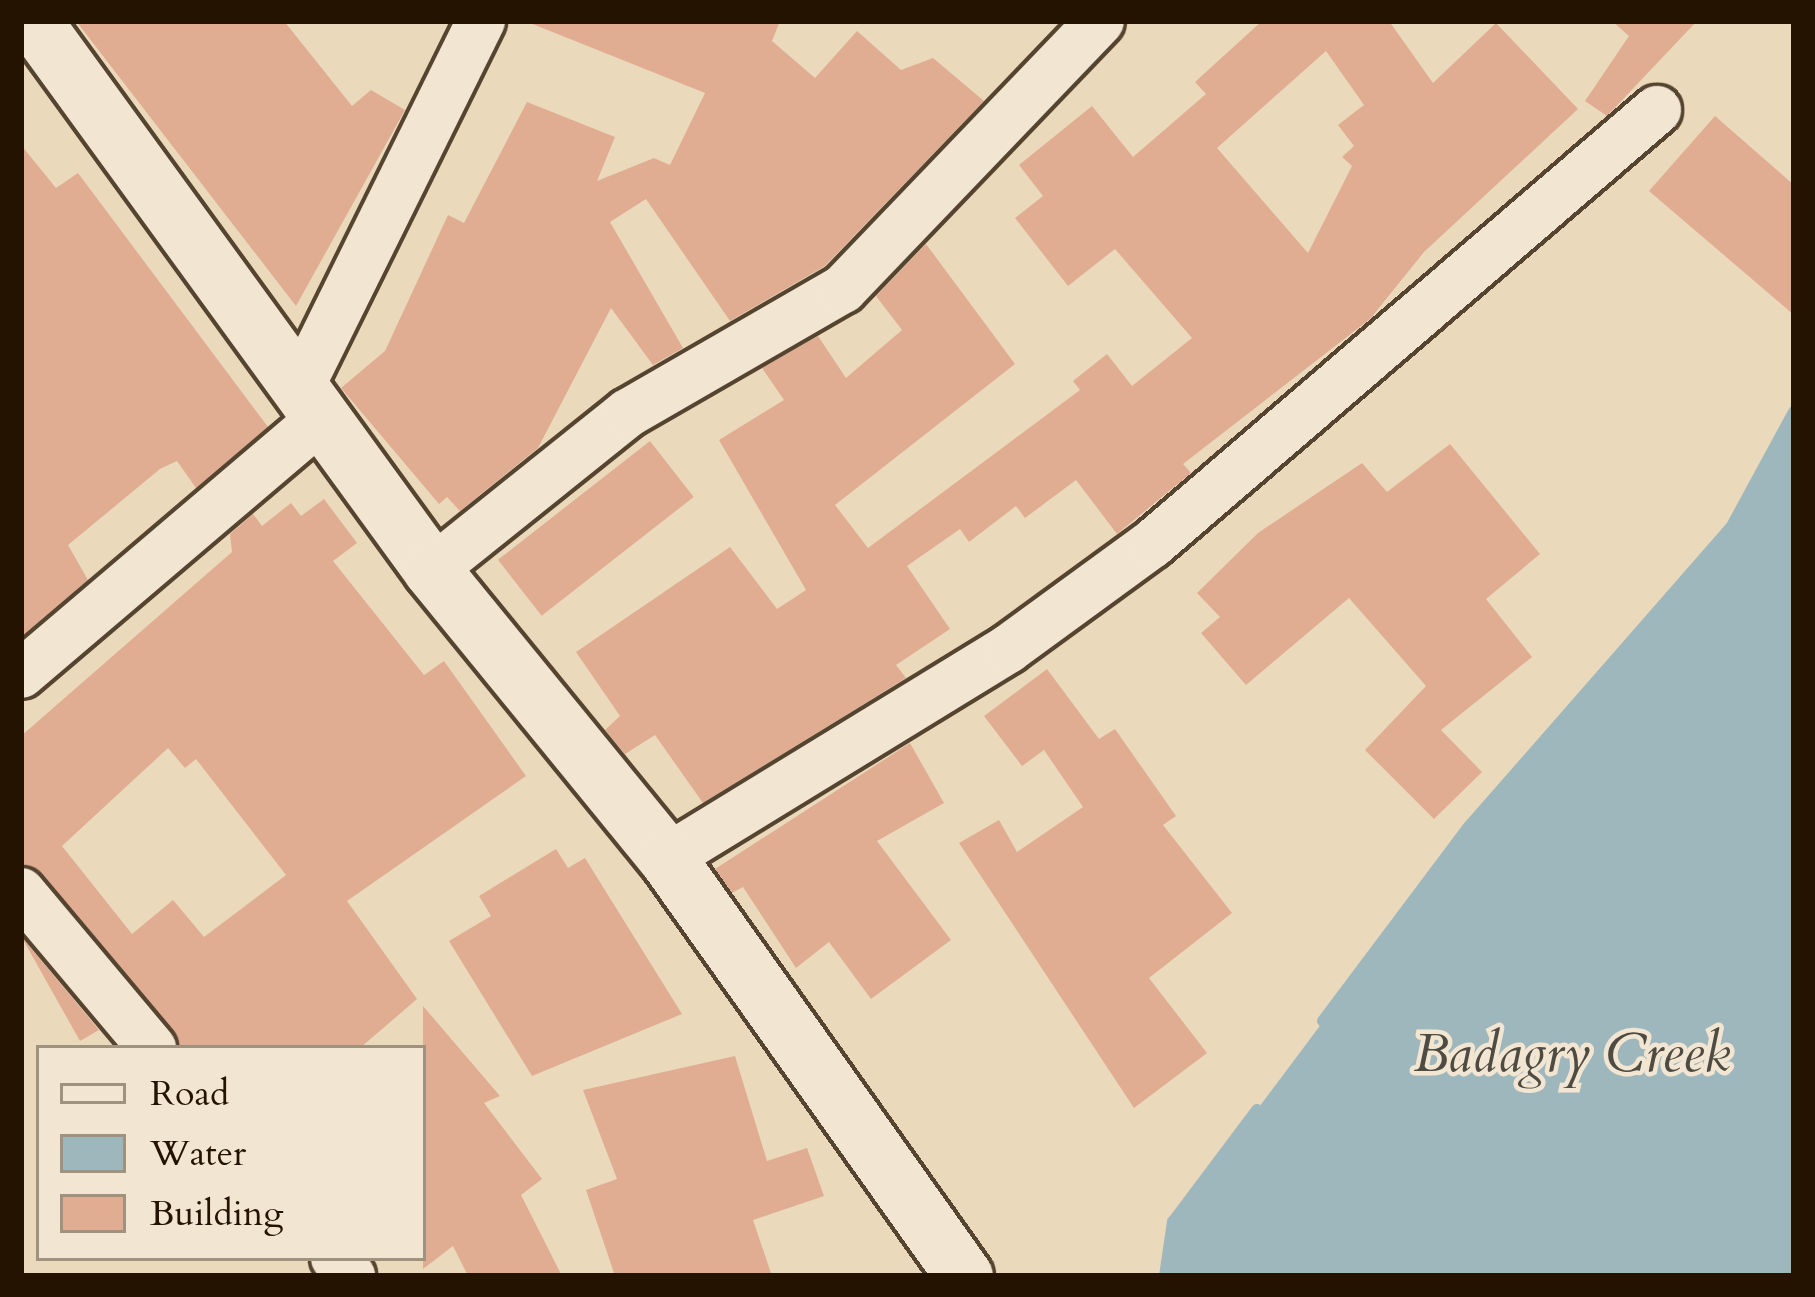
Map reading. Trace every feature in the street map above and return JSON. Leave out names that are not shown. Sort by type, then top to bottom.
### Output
[{"type":"street","points":[[33,21],[432,570],[667,857],[964,1276]]},
{"type":"street","points":[[21,674],[310,404],[481,21]]},
{"type":"street","points":[[432,570],[628,413],[844,289],[1100,21]]},
{"type":"street","points":[[667,857],[1008,649],[1152,544],[1657,110]]},
{"type":"street","points":[[21,892],[149,1045]]},
{"type":"water","name":"Badagry Creek","points":[[1794,412],[1794,1276],[1165,1276],[1173,1222],[1468,828],[1731,528]]},
{"type":"building","points":[[76,21],[284,21],[352,106],[371,90],[405,110],[296,306]]},
{"type":"building","points":[[525,21],[780,21],[772,41],[815,78],[857,31],[901,70],[933,58],[984,101],[825,266],[730,321],[646,199],[610,222],[683,348],[653,365],[611,308],[538,448],[460,511],[447,497],[439,504],[341,388],[385,351],[448,215],[464,223],[527,102],[615,137],[597,181],[654,158],[670,165],[705,93]]},
{"type":"building","points":[[1262,21],[1389,21],[1433,83],[1496,23],[1578,109],[1424,252],[1370,319],[1183,464],[1191,473],[1117,534],[1076,480],[1025,518],[1016,506],[969,542],[960,529],[907,566],[950,629],[896,665],[906,678],[703,803],[655,735],[625,754],[605,730],[620,716],[576,652],[730,547],[777,609],[806,590],[719,440],[784,400],[762,368],[818,336],[846,378],[902,330],[876,296],[926,244],[1015,364],[835,505],[868,548],[1080,390],[1073,381],[1107,354],[1132,386],[1192,338],[1115,249],[1068,286],[1015,218],[1043,196],[1019,165],[1092,106],[1133,157],[1206,94],[1195,82]],"holes":[[[1326,51],[1364,105],[1338,125],[1354,146],[1342,157],[1352,166],[1308,253],[1217,148]]]},
{"type":"building","points":[[1612,21],[1697,21],[1607,116],[1585,101],[1629,36]]},
{"type":"building","points":[[1715,116],[1794,185],[1794,315],[1649,191]]},
{"type":"building","points":[[21,145],[56,188],[78,173],[268,427],[196,488],[177,461],[160,469],[68,545],[88,580],[21,637]]},
{"type":"building","points":[[650,441],[694,497],[542,616],[498,560]]},
{"type":"building","points":[[1450,444],[1540,554],[1486,599],[1532,657],[1441,730],[1482,772],[1434,819],[1365,750],[1426,686],[1349,598],[1246,685],[1201,633],[1220,617],[1197,593],[1258,533],[1362,463],[1387,492]]},
{"type":"building","points":[[324,499],[357,543],[333,561],[424,675],[444,661],[526,776],[347,901],[417,999],[363,1045],[178,1045],[43,874],[21,864],[21,736],[232,552],[230,534],[253,514],[262,526],[291,503],[301,516]],"holes":[[[168,748],[185,768],[196,759],[286,875],[204,937],[173,900],[132,934],[62,846]]]},
{"type":"building","points":[[1047,669],[1099,739],[1115,729],[1176,816],[1163,825],[1232,913],[1149,978],[1207,1053],[1134,1108],[959,843],[999,820],[1017,852],[1083,807],[1044,750],[1022,766],[984,716]]},
{"type":"building","points":[[910,743],[944,803],[877,841],[951,940],[871,999],[829,942],[796,968],[743,887],[732,893],[715,869]]},
{"type":"building","points":[[556,849],[568,868],[585,858],[682,1014],[532,1076],[449,941],[491,916],[479,896]]},
{"type":"building","points":[[21,936],[99,1030],[80,1041]]},
{"type":"building","points":[[423,1006],[500,1096],[484,1103],[542,1179],[521,1195],[562,1276],[468,1276],[453,1246],[423,1269]]},
{"type":"building","points":[[735,1056],[767,1161],[807,1148],[824,1196],[753,1220],[772,1276],[615,1276],[586,1190],[617,1179],[583,1090]]},
{"type":"waterway","points":[[1323,1021],[1468,828],[1731,528],[1794,412]]},
{"type":"waterway","points":[[1165,1276],[1173,1222],[1257,1110]]}]
